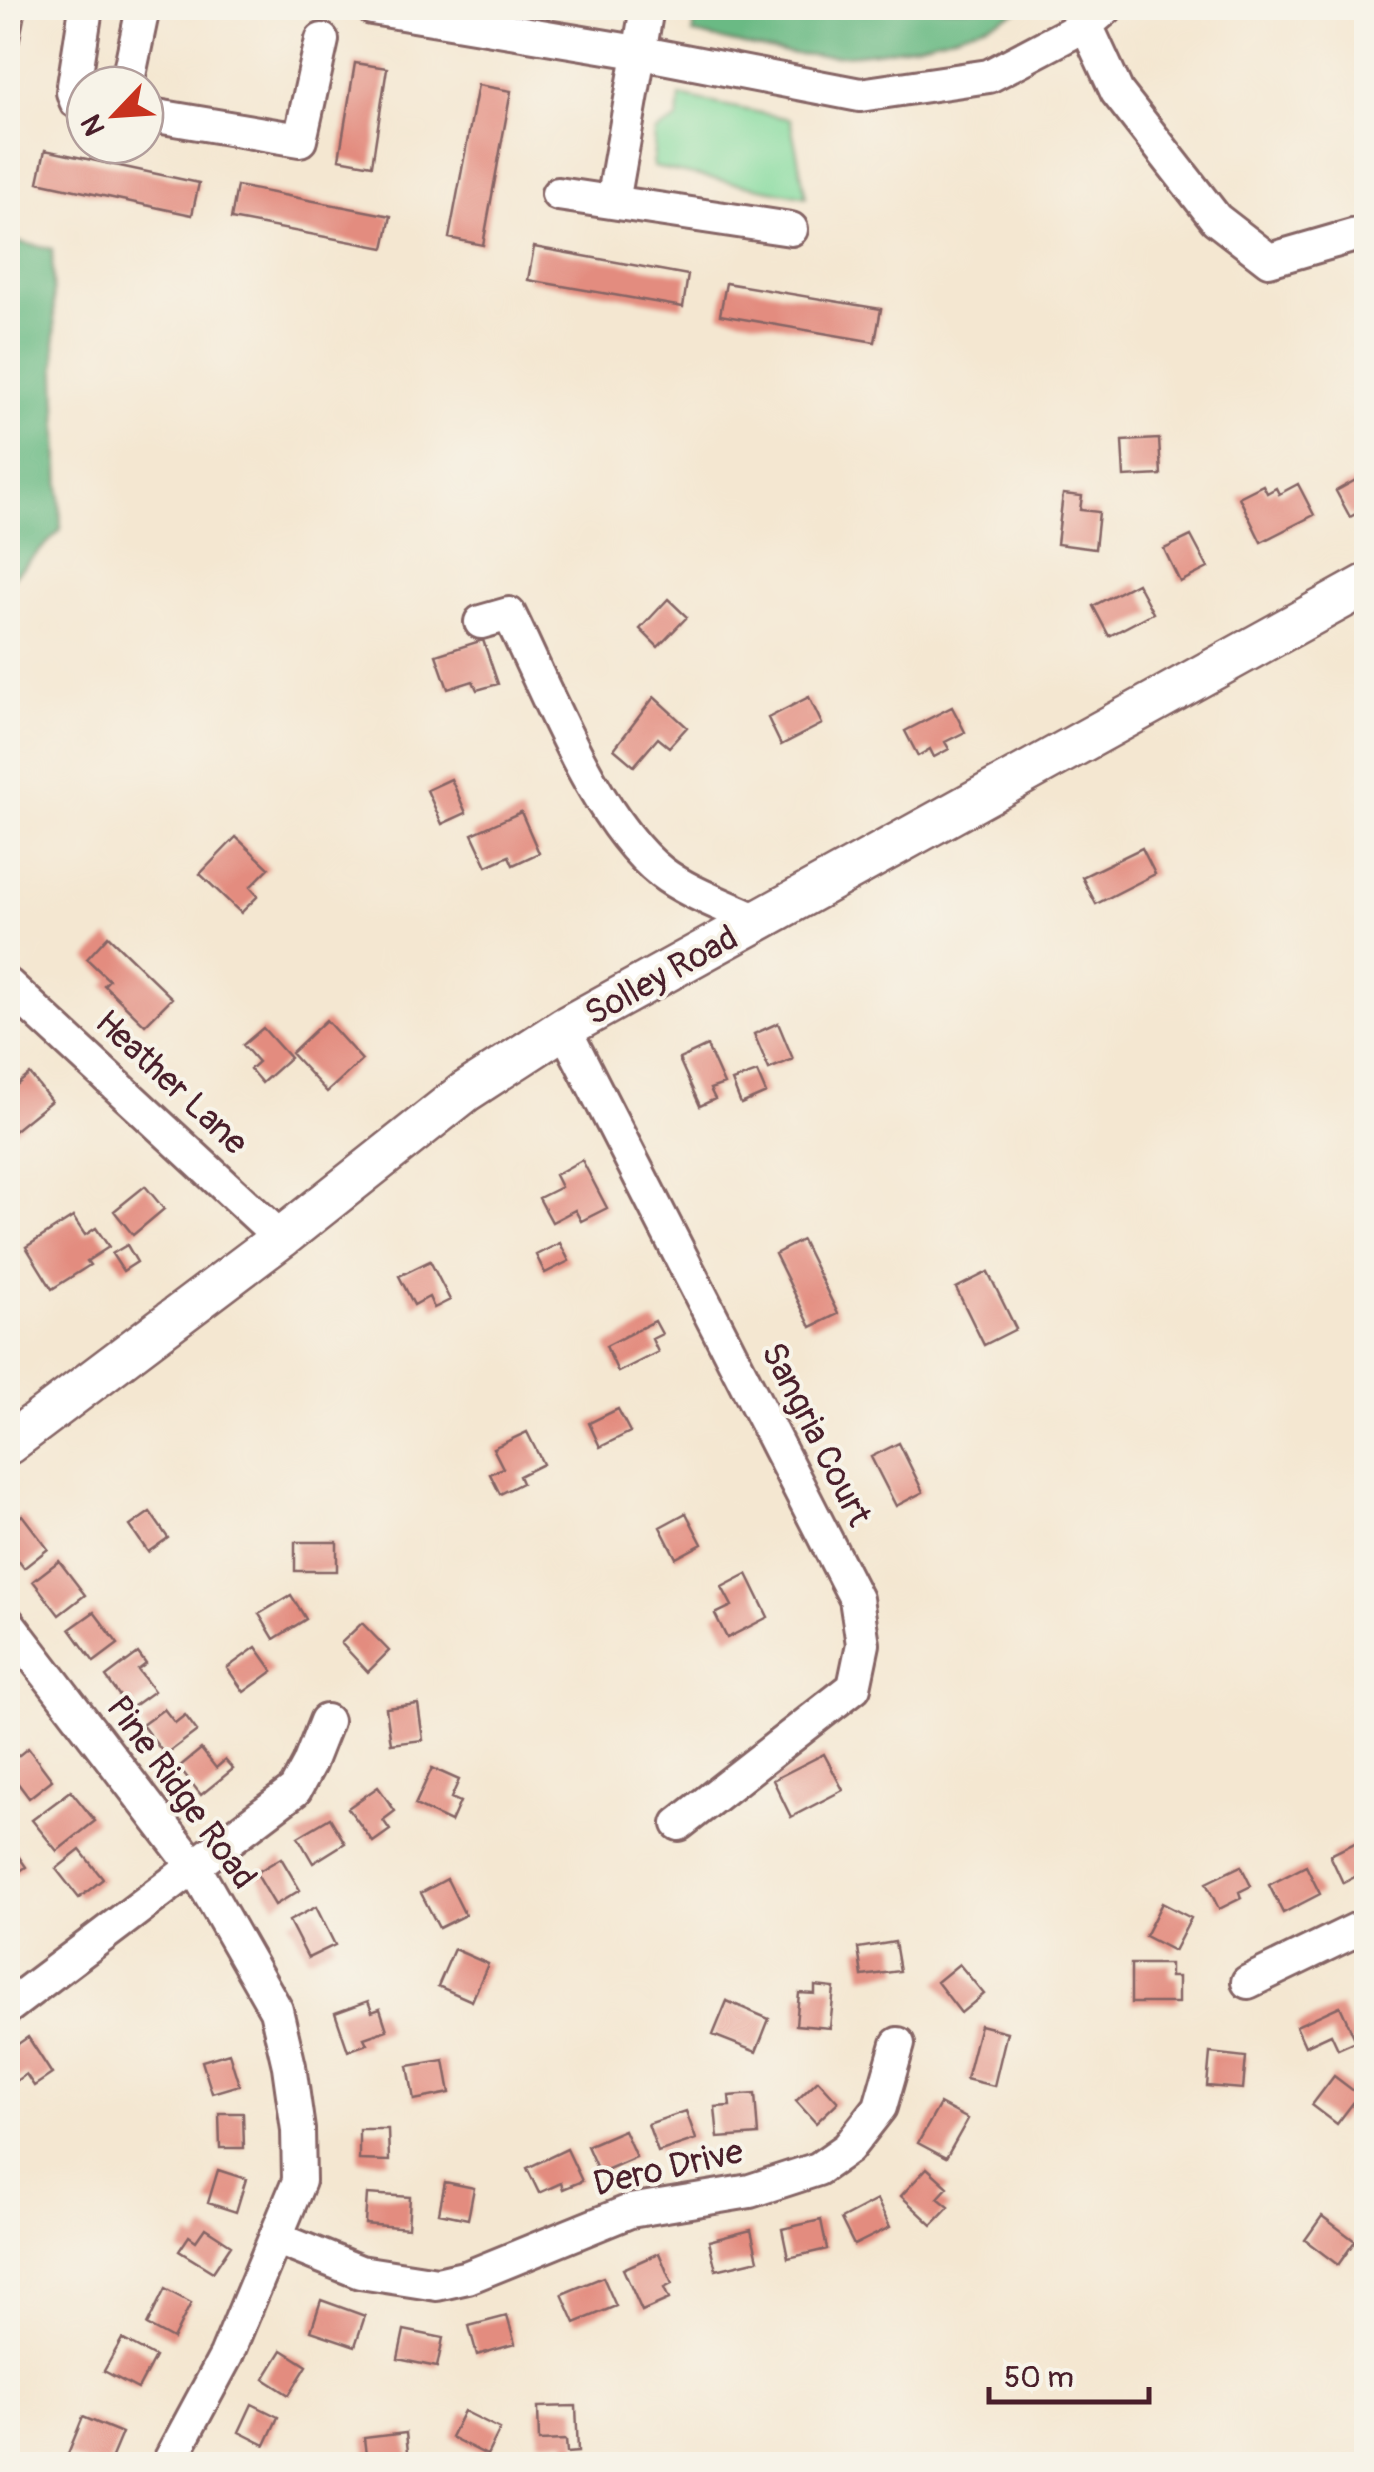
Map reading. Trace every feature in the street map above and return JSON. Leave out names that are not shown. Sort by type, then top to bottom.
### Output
[{"type":"main road","name":"Solley Road","points":[[8,1444],[281,1238],[465,1092],[564,1028],[1366,585]]},
{"type":"street","points":[[77,65],[86,8]]},
{"type":"street","points":[[131,65],[143,8]]},
{"type":"street","points":[[372,8],[637,52],[860,95],[990,76],[1096,16],[1117,92],[1216,219],[1269,260],[1366,232]]},
{"type":"street","points":[[613,202],[647,8]]},
{"type":"street","points":[[165,117],[300,140],[322,40]]},
{"type":"street","points":[[558,194],[791,229]]},
{"type":"street","points":[[481,622],[509,614],[599,796],[637,850],[664,874],[758,921]]},
{"type":"street","name":"Heather Lane","points":[[8,985],[281,1238]]},
{"type":"street","name":"Sangria Court","points":[[564,1028],[856,1599],[863,1644],[854,1687],[680,1824]]},
{"type":"street","name":"Pine Ridge Road","points":[[8,1623],[195,1868],[276,2010],[289,2066],[300,2180],[226,2356],[168,2464]]},
{"type":"street","points":[[8,2007],[295,1790],[310,1764],[326,1720]]},
{"type":"street","points":[[1248,1982],[1362,1939]]},
{"type":"street","name":"Dero Drive","points":[[278,2239],[360,2272],[437,2284],[468,2277],[630,2211],[750,2191],[818,2169],[848,2148],[880,2107],[898,2044]]},
{"type":"green space","points":[[695,8],[1024,8],[975,29],[919,44],[861,54],[808,55],[693,34]]},
{"type":"green space","points":[[680,96],[790,119],[806,197],[653,167],[655,132],[678,119]]},
{"type":"green space","points":[[8,240],[52,249],[61,530],[8,582]]},
{"type":"building","points":[[8,8],[26,8],[9,94],[8,93]]},
{"type":"building","points":[[355,63],[387,68],[372,165],[339,159]]},
{"type":"building","points":[[478,85],[511,91],[483,245],[449,238]]},
{"type":"building","points":[[45,150],[65,154],[65,165],[115,165],[199,183],[192,215],[38,182]]},
{"type":"building","points":[[237,186],[391,216],[384,248],[231,219]]},
{"type":"building","points":[[534,247],[688,275],[683,307],[528,280]]},
{"type":"building","points":[[726,283],[881,309],[875,342],[720,315]]},
{"type":"building","points":[[1159,439],[1161,475],[1124,477],[1122,441]]},
{"type":"building","points":[[1363,476],[1366,508],[1350,517],[1336,491]]},
{"type":"building","points":[[1298,484],[1314,515],[1261,542],[1239,497],[1263,485],[1267,493],[1276,488],[1279,494]]},
{"type":"building","points":[[1063,494],[1082,496],[1080,510],[1099,512],[1095,549],[1057,544]]},
{"type":"building","points":[[1191,536],[1208,568],[1180,582],[1164,549]]},
{"type":"building","points":[[1137,583],[1153,613],[1109,636],[1093,606]]},
{"type":"building","points":[[668,599],[687,617],[658,647],[640,629]]},
{"type":"building","points":[[483,640],[498,684],[477,690],[473,681],[448,689],[436,655]]},
{"type":"building","points":[[654,697],[687,727],[669,747],[658,738],[634,766],[614,749]]},
{"type":"building","points":[[809,697],[822,724],[781,745],[768,718]]},
{"type":"building","points":[[952,707],[965,732],[945,742],[949,749],[934,757],[930,749],[918,756],[905,731]]},
{"type":"building","points":[[451,779],[466,813],[442,824],[427,790]]},
{"type":"building","points":[[521,812],[539,853],[513,865],[509,856],[487,866],[472,834]]},
{"type":"building","points":[[236,837],[269,868],[250,887],[258,896],[241,913],[200,874]]},
{"type":"building","points":[[1142,848],[1155,874],[1096,904],[1082,877]]},
{"type":"building","points":[[108,936],[172,998],[145,1025],[104,985],[109,980],[87,959]]},
{"type":"building","points":[[326,1020],[362,1060],[327,1092],[291,1053]]},
{"type":"building","points":[[778,1023],[793,1059],[769,1069],[754,1034]]},
{"type":"building","points":[[263,1028],[290,1058],[262,1083],[250,1069],[258,1062],[243,1045]]},
{"type":"building","points":[[707,1046],[724,1084],[710,1089],[715,1099],[700,1106],[679,1059]]},
{"type":"building","points":[[757,1072],[766,1093],[741,1104],[732,1081]]},
{"type":"building","points":[[30,1074],[51,1101],[14,1131],[8,1123],[8,1081],[13,1088]]},
{"type":"building","points":[[582,1160],[607,1208],[581,1221],[575,1210],[552,1222],[539,1198],[561,1187],[555,1175]]},
{"type":"building","points":[[145,1186],[164,1209],[133,1235],[114,1211]]},
{"type":"building","points":[[73,1217],[85,1235],[96,1228],[109,1247],[87,1261],[90,1265],[52,1289],[26,1247]]},
{"type":"building","points":[[802,1240],[838,1314],[811,1327],[775,1254]]},
{"type":"building","points":[[560,1243],[569,1261],[545,1273],[536,1255]]},
{"type":"building","points":[[127,1245],[137,1262],[123,1271],[112,1254]]},
{"type":"building","points":[[430,1261],[450,1300],[434,1308],[429,1297],[414,1305],[399,1276]]},
{"type":"building","points":[[988,1272],[1016,1329],[984,1345],[956,1288]]},
{"type":"building","points":[[655,1321],[662,1334],[652,1339],[658,1352],[618,1372],[606,1346]]},
{"type":"building","points":[[618,1409],[630,1432],[600,1447],[589,1423]]},
{"type":"building","points":[[527,1432],[543,1464],[519,1476],[522,1483],[500,1494],[490,1474],[503,1468],[493,1448]]},
{"type":"building","points":[[899,1443],[923,1492],[896,1506],[871,1457]]},
{"type":"building","points":[[150,1512],[168,1538],[148,1552],[130,1526]]},
{"type":"building","points":[[686,1513],[702,1544],[676,1558],[660,1527]]},
{"type":"building","points":[[22,1515],[48,1549],[24,1568],[8,1547],[8,1527]]},
{"type":"building","points":[[295,1542],[337,1542],[337,1571],[295,1571]]},
{"type":"building","points":[[59,1561],[85,1595],[59,1615],[33,1581]]},
{"type":"building","points":[[747,1574],[768,1617],[727,1638],[715,1614],[732,1606],[722,1587]]},
{"type":"building","points":[[291,1595],[306,1619],[274,1639],[259,1614]]},
{"type":"building","points":[[94,1612],[118,1644],[94,1662],[70,1629]]},
{"type":"building","points":[[362,1623],[389,1651],[368,1672],[341,1643]]},
{"type":"building","points":[[256,1647],[273,1671],[244,1692],[227,1668]]},
{"type":"building","points":[[138,1653],[146,1664],[138,1670],[154,1691],[129,1709],[106,1677]]},
{"type":"building","points":[[418,1704],[423,1740],[391,1744],[386,1708]]},
{"type":"building","points":[[164,1709],[175,1723],[185,1715],[197,1731],[165,1755],[142,1725]]},
{"type":"building","points":[[28,1748],[52,1780],[29,1798],[8,1770],[8,1764]]},
{"type":"building","points":[[201,1749],[216,1768],[225,1760],[233,1769],[201,1795],[179,1767]]},
{"type":"building","points":[[824,1754],[843,1790],[791,1817],[773,1780]]},
{"type":"building","points":[[432,1768],[459,1780],[451,1798],[460,1802],[451,1822],[415,1805]]},
{"type":"building","points":[[378,1787],[395,1811],[383,1820],[390,1830],[373,1842],[348,1808]]},
{"type":"building","points":[[71,1791],[95,1821],[57,1851],[32,1820]]},
{"type":"building","points":[[330,1818],[345,1843],[313,1863],[298,1837]]},
{"type":"building","points":[[1361,1840],[1366,1851],[1366,1871],[1343,1883],[1330,1855]]},
{"type":"building","points":[[12,1847],[26,1867],[8,1879],[8,1850]]},
{"type":"building","points":[[80,1850],[103,1879],[79,1898],[56,1869]]},
{"type":"building","points":[[281,1858],[300,1890],[275,1905],[256,1873]]},
{"type":"building","points":[[1241,1866],[1251,1886],[1239,1892],[1241,1898],[1219,1909],[1206,1883]]},
{"type":"building","points":[[1306,1866],[1320,1894],[1283,1913],[1269,1885]]},
{"type":"building","points":[[447,1879],[465,1915],[439,1928],[421,1893]]},
{"type":"building","points":[[1162,1903],[1191,1918],[1174,1951],[1145,1936]]},
{"type":"building","points":[[316,1907],[335,1945],[308,1958],[289,1921]]},
{"type":"building","points":[[895,1942],[900,1971],[862,1976],[858,1948]]},
{"type":"building","points":[[454,1949],[488,1964],[472,2001],[438,1986]]},
{"type":"building","points":[[959,1964],[984,1994],[961,2013],[937,1982]]},
{"type":"building","points":[[1131,1964],[1170,1964],[1170,1977],[1178,1977],[1178,2003],[1131,2003]]},
{"type":"building","points":[[815,1986],[834,1988],[830,2028],[796,2025],[799,1993],[815,1994]]},
{"type":"building","points":[[368,2001],[372,2012],[380,2009],[387,2030],[364,2038],[367,2044],[348,2051],[335,2013]]},
{"type":"building","points":[[727,2001],[769,2019],[756,2052],[713,2035]]},
{"type":"building","points":[[1340,2006],[1356,2041],[1338,2049],[1331,2034],[1305,2046],[1296,2026]]},
{"type":"building","points":[[980,2025],[1007,2032],[994,2086],[966,2079]]},
{"type":"building","points":[[28,2037],[52,2074],[34,2086],[26,2074],[10,2085],[8,2051]]},
{"type":"building","points":[[229,2053],[239,2085],[212,2093],[202,2061]]},
{"type":"building","points":[[1210,2053],[1246,2057],[1243,2089],[1207,2086]]},
{"type":"building","points":[[444,2060],[450,2093],[414,2100],[408,2066]]},
{"type":"building","points":[[1334,2076],[1359,2095],[1337,2124],[1312,2105]]},
{"type":"building","points":[[818,2080],[838,2102],[816,2123],[796,2101]]},
{"type":"building","points":[[755,2094],[758,2135],[718,2138],[715,2107],[730,2106],[729,2096]]},
{"type":"building","points":[[940,2104],[968,2119],[946,2158],[918,2143]]},
{"type":"building","points":[[686,2111],[696,2139],[658,2152],[648,2124]]},
{"type":"building","points":[[219,2113],[243,2113],[244,2148],[220,2148]]},
{"type":"building","points":[[359,2129],[388,2129],[389,2161],[359,2160]]},
{"type":"building","points":[[624,2130],[636,2157],[599,2173],[587,2146]]},
{"type":"building","points":[[567,2149],[582,2181],[563,2189],[561,2183],[539,2193],[527,2168]]},
{"type":"building","points":[[927,2168],[948,2187],[938,2198],[949,2207],[932,2225],[901,2196]]},
{"type":"building","points":[[218,2170],[246,2179],[236,2212],[208,2203]]},
{"type":"building","points":[[445,2182],[474,2188],[468,2219],[439,2213]]},
{"type":"building","points":[[367,2194],[410,2197],[408,2228],[365,2224]]},
{"type":"building","points":[[877,2200],[890,2227],[854,2245],[841,2219]]},
{"type":"building","points":[[1322,2216],[1355,2241],[1338,2265],[1305,2240]]},
{"type":"building","points":[[821,2220],[827,2249],[788,2258],[782,2229]]},
{"type":"building","points":[[205,2228],[231,2245],[213,2272],[179,2251],[189,2236],[196,2241]]},
{"type":"building","points":[[751,2230],[758,2260],[716,2270],[709,2241]]},
{"type":"building","points":[[659,2253],[672,2284],[664,2288],[669,2299],[642,2311],[623,2269]]},
{"type":"building","points":[[603,2277],[616,2306],[575,2323],[562,2294]]},
{"type":"building","points":[[165,2289],[191,2303],[173,2339],[147,2325]]},
{"type":"building","points":[[321,2300],[365,2316],[355,2346],[311,2331]]},
{"type":"building","points":[[507,2316],[515,2344],[477,2355],[469,2326]]},
{"type":"building","points":[[404,2330],[443,2338],[437,2367],[398,2359]]},
{"type":"building","points":[[122,2339],[155,2357],[138,2389],[104,2371]]},
{"type":"building","points":[[282,2350],[307,2366],[289,2395],[264,2379]]},
{"type":"building","points":[[252,2404],[278,2417],[265,2445],[239,2432]]},
{"type":"building","points":[[576,2406],[578,2452],[567,2453],[566,2440],[539,2441],[538,2407]]},
{"type":"building","points":[[464,2411],[500,2429],[487,2455],[451,2437]]},
{"type":"building","points":[[83,2417],[122,2433],[109,2464],[87,2464],[67,2456]]},
{"type":"building","points":[[406,2433],[409,2461],[367,2464],[364,2438]]}]
